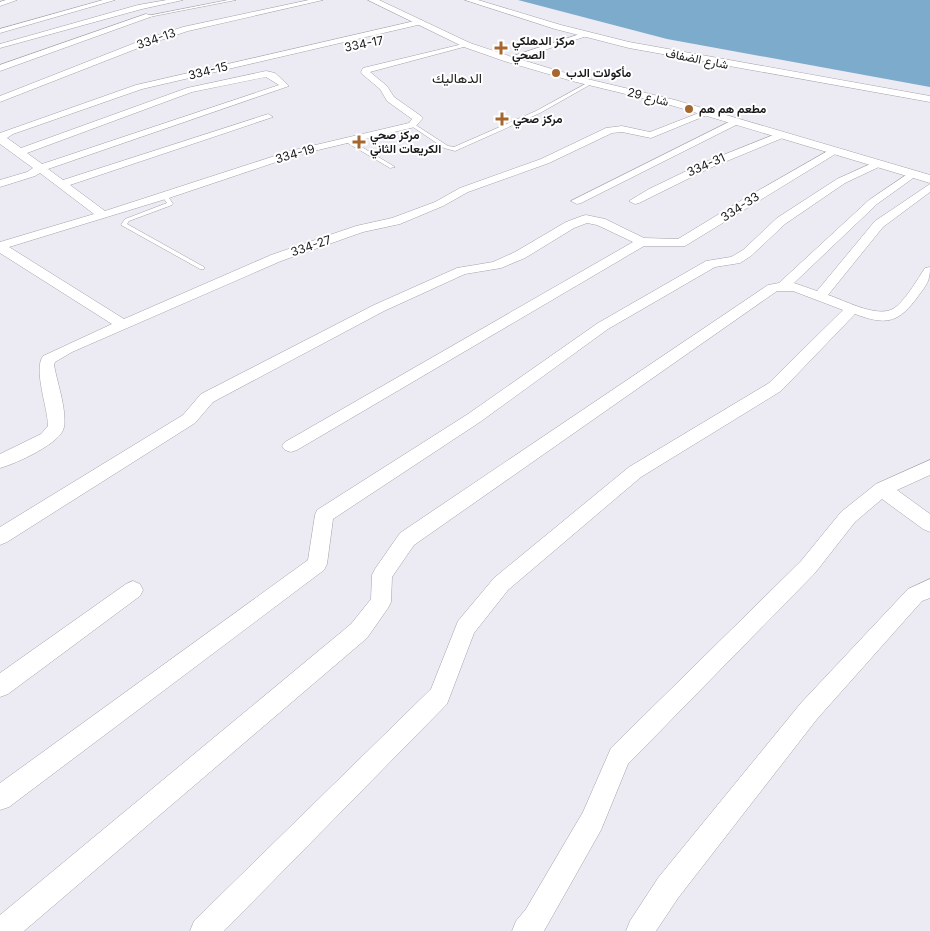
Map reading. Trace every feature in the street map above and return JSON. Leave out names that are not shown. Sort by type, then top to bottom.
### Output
[{"type":"street","points":[[0,4],[13,0]]},
{"type":"street","points":[[0,32],[111,0]]},
{"type":"street","points":[[0,46],[141,7],[179,0]]},
{"type":"street","name":"334-13","points":[[0,99],[143,43],[186,29],[319,0]]},
{"type":"street","name":"شارع 29","points":[[372,0],[420,28],[437,30],[467,45],[508,59],[707,113],[930,179]]},
{"type":"street","name":"شارع الضفاف","points":[[469,0],[586,35],[718,62],[930,99]]},
{"type":"street","points":[[0,68],[149,16]]},
{"type":"street","name":"334-15","points":[[19,151],[4,142],[2,136],[139,87],[420,28]]},
{"type":"street","points":[[508,59],[586,35]]},
{"type":"street","name":"334-17","points":[[292,59],[359,45]]},
{"type":"street","points":[[412,125],[418,121],[418,118],[390,99],[384,88],[365,72],[366,70],[467,45]]},
{"type":"street","points":[[190,90],[198,80],[216,75],[218,72],[214,70]]},
{"type":"street","points":[[0,156],[19,151],[190,90],[266,74],[272,75],[285,86],[40,168],[30,174],[0,184]]},
{"type":"street","name":"334-27","points":[[0,462],[47,438],[56,428],[56,414],[46,365],[48,359],[276,258],[360,229],[396,221],[439,204],[464,190],[544,161],[610,130],[622,129],[650,135],[707,113]]},
{"type":"street","points":[[62,184],[268,117]]},
{"type":"street","points":[[577,201],[735,122]]},
{"type":"street","name":"334-19","points":[[0,247],[165,196],[294,153],[412,125]]},
{"type":"street","name":"334-31","points":[[635,201],[683,175],[732,153],[781,135]]},
{"type":"street","points":[[19,151],[103,215]]},
{"type":"street","name":"334-33","points":[[642,242],[681,244],[751,198],[833,151]]},
{"type":"street","points":[[0,798],[317,564],[324,515],[474,418],[603,326],[711,264],[735,260],[741,257],[781,221],[841,181],[877,164]]},
{"type":"street","points":[[783,286],[873,202],[912,174]]},
{"type":"street","points":[[820,296],[879,224],[930,187]]},
{"type":"street","points":[[0,537],[189,419],[207,398],[379,308],[462,272],[496,265],[520,254],[570,225],[586,219],[601,222],[642,242]]},
{"type":"street","points":[[291,446],[642,242]]},
{"type":"street","points":[[0,247],[123,325]]},
{"type":"street","points":[[2,931],[359,631],[381,602],[382,575],[407,539],[773,288],[783,286],[795,287],[870,315],[887,317],[902,309],[930,271]]},
{"type":"street","points":[[204,931],[439,696],[465,628],[502,584],[635,472],[775,387],[853,308]]},
{"type":"street","points":[[526,931],[536,919],[592,821],[619,756],[808,567],[848,517],[882,489],[930,467]]},
{"type":"street","points":[[882,489],[930,524]]},
{"type":"street","points":[[640,931],[668,888],[809,711],[914,595],[930,588]]},
{"type":"street","points":[[0,686],[134,590]]},
{"type":"lane","points":[[149,16],[234,0]]},
{"type":"lane","points":[[412,125],[446,147],[454,149],[538,112],[591,83]]},
{"type":"lane","points":[[348,141],[392,167]]},
{"type":"lane","points":[[165,196],[170,204],[127,220],[124,225],[202,268]]},
{"type":"water","points":[[518,0],[930,0],[930,87],[667,39]]},
{"type":"place","name":"مركز الدهلكي الصحي","points":[[501,48]]},
{"type":"place","name":"مأكولات الدب","points":[[556,73]]},
{"type":"place","name":"مطعم هم هم","points":[[689,109]]},
{"type":"place","name":"مركز صحي","points":[[502,119]]},
{"type":"place","name":"مركز صحي الكريعات الثاني","points":[[359,142]]},
{"type":"district","name":"الدهاليك","points":[[457,78]]}]
